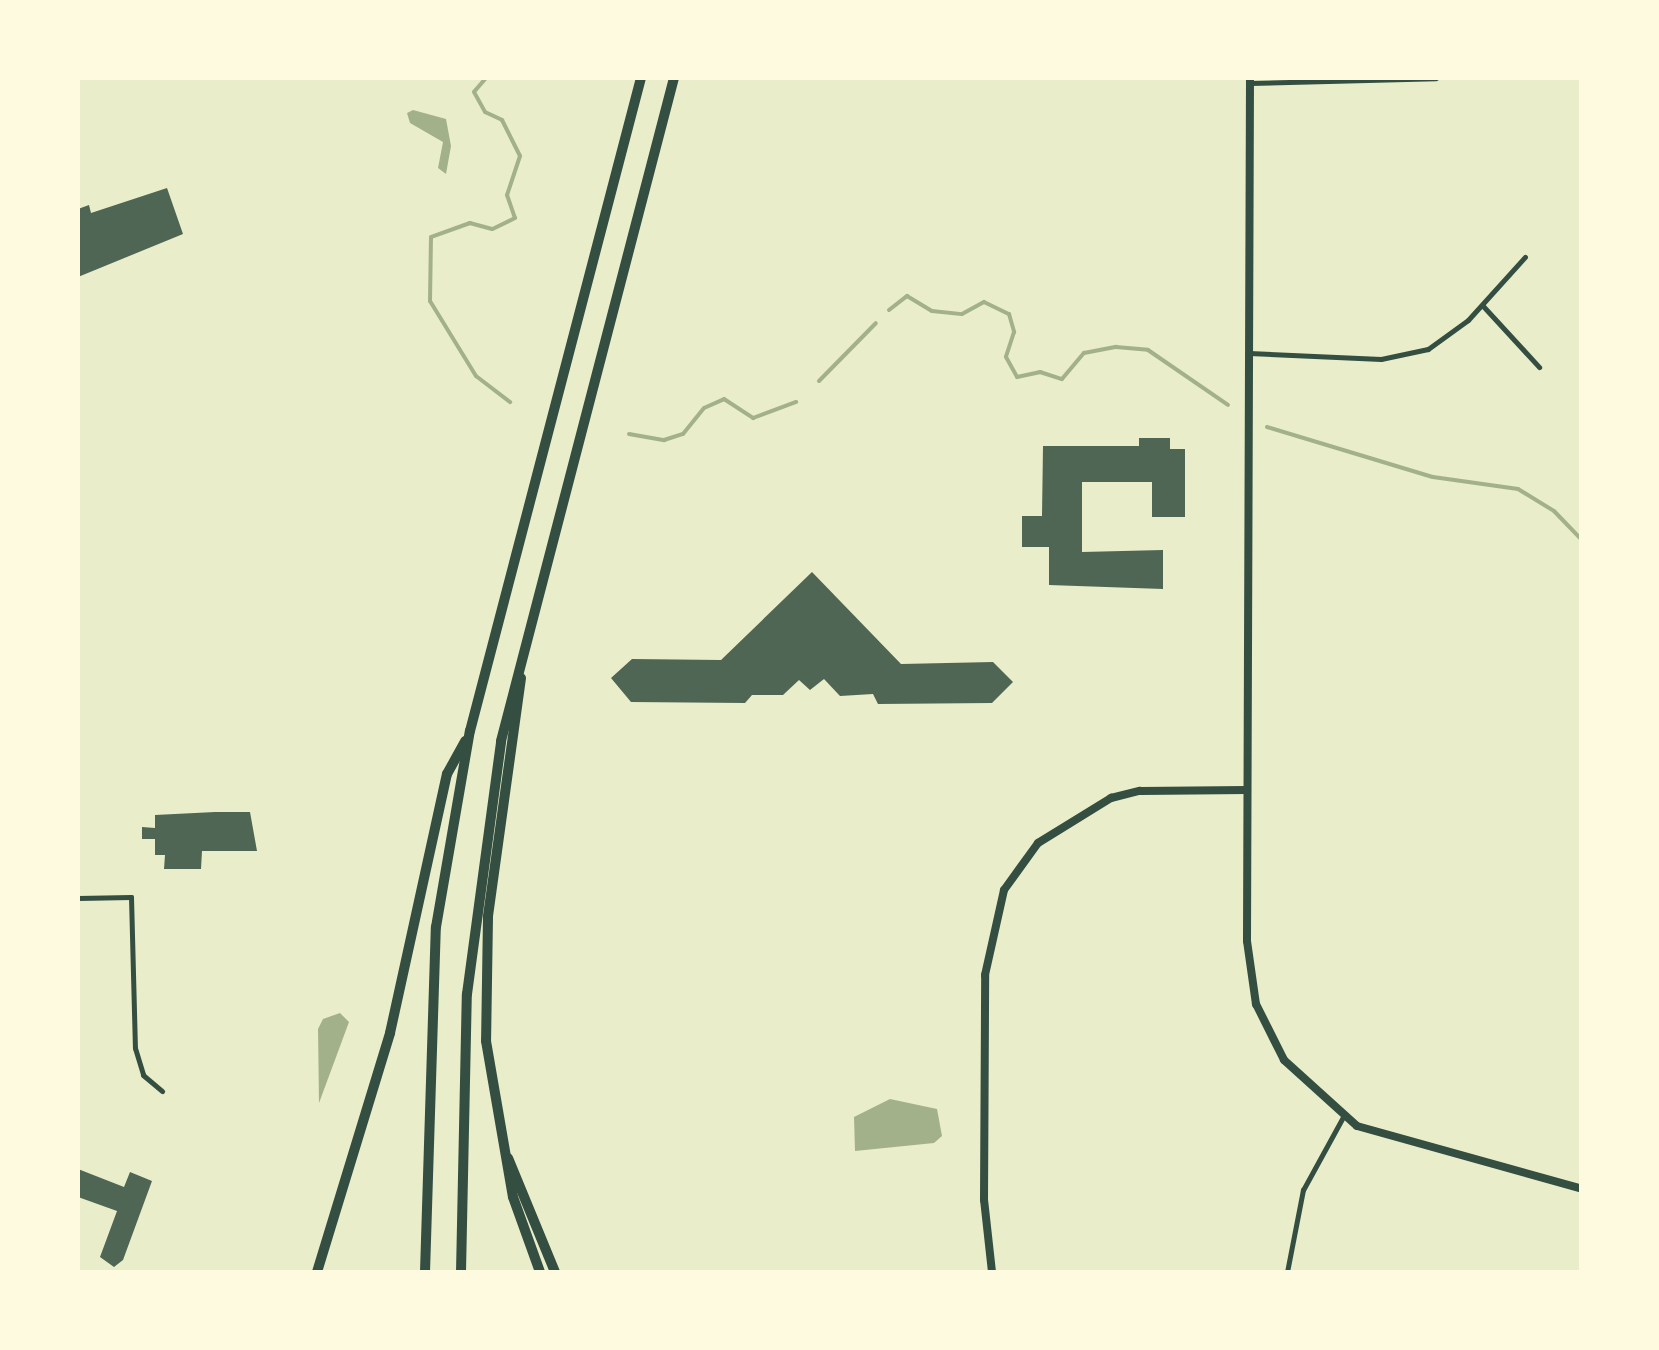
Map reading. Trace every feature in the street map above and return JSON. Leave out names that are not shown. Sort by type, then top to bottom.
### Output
[{"type":"highway","points":[[425,1272],[436,927],[470,731],[641,78]]},
{"type":"highway","points":[[460,1272],[461,1100],[477,888],[531,608],[674,78]]},
{"type":"highway","points":[[531,608],[487,936],[486,1041],[503,1148],[540,1272]]},
{"type":"highway","points":[[317,1272],[390,1033],[447,774],[470,731]]},
{"type":"highway","points":[[503,1148],[555,1272]]},
{"type":"street","points":[[1436,78],[1250,80],[1246,940],[1256,1004],[1284,1060],[1343,1117],[1388,1139],[1582,1189]]},
{"type":"street","points":[[1249,353],[1405,356],[1450,336],[1526,257]]},
{"type":"street","points":[[1483,306],[1539,367]]},
{"type":"street","points":[[992,1272],[984,1200],[985,975],[1004,890],[1038,843],[1112,798],[1140,791],[1246,790]]},
{"type":"street","points":[[78,898],[132,896],[136,1048],[143,1076],[162,1091]]},
{"type":"street","points":[[1288,1272],[1303,1190],[1343,1117]]},
{"type":"shaded area","points":[[413,110],[446,119],[451,146],[446,174],[438,168],[443,142],[410,123],[407,113]]},
{"type":"shaded area","points":[[340,1013],[349,1022],[319,1103],[318,1029],[323,1019]]},
{"type":"shaded area","points":[[890,1099],[937,1109],[942,1136],[934,1143],[855,1151],[854,1117]]},
{"type":"building","points":[[167,188],[183,234],[78,277],[78,209],[89,205],[91,213]]},
{"type":"building","points":[[1139,438],[1170,438],[1170,449],[1185,449],[1185,517],[1152,517],[1152,482],[1082,482],[1082,552],[1163,550],[1163,589],[1049,585],[1049,547],[1022,547],[1022,516],[1042,516],[1043,446],[1139,446]]},
{"type":"building","points":[[812,572],[901,664],[993,662],[1013,682],[992,703],[878,704],[873,694],[840,696],[824,679],[810,690],[799,680],[783,695],[752,695],[745,703],[631,702],[611,678],[632,659],[721,660]]},
{"type":"building","points":[[250,812],[257,851],[202,851],[201,869],[164,869],[165,855],[155,855],[155,839],[142,839],[142,827],[155,828],[155,815]]},
{"type":"building","points":[[78,1169],[124,1187],[130,1172],[152,1181],[123,1260],[114,1267],[100,1257],[117,1211],[78,1197]]},
{"type":"waterway","points":[[486,78],[474,92],[485,112],[502,120],[520,156],[507,195],[515,218],[492,229],[470,223],[431,237],[430,301],[476,376],[510,402]]},
{"type":"waterway","points":[[889,310],[907,296],[932,311],[962,314],[984,302],[1009,314],[1014,332],[1006,357],[1017,377],[1040,372],[1062,379],[1084,353],[1116,347],[1148,350],[1228,405]]},
{"type":"waterway","points":[[819,381],[876,323]]},
{"type":"waterway","points":[[629,434],[664,440],[683,434],[704,408],[724,399],[753,418],[796,402]]},
{"type":"waterway","points":[[1267,427],[1433,477],[1518,489],[1554,511],[1582,540]]}]
